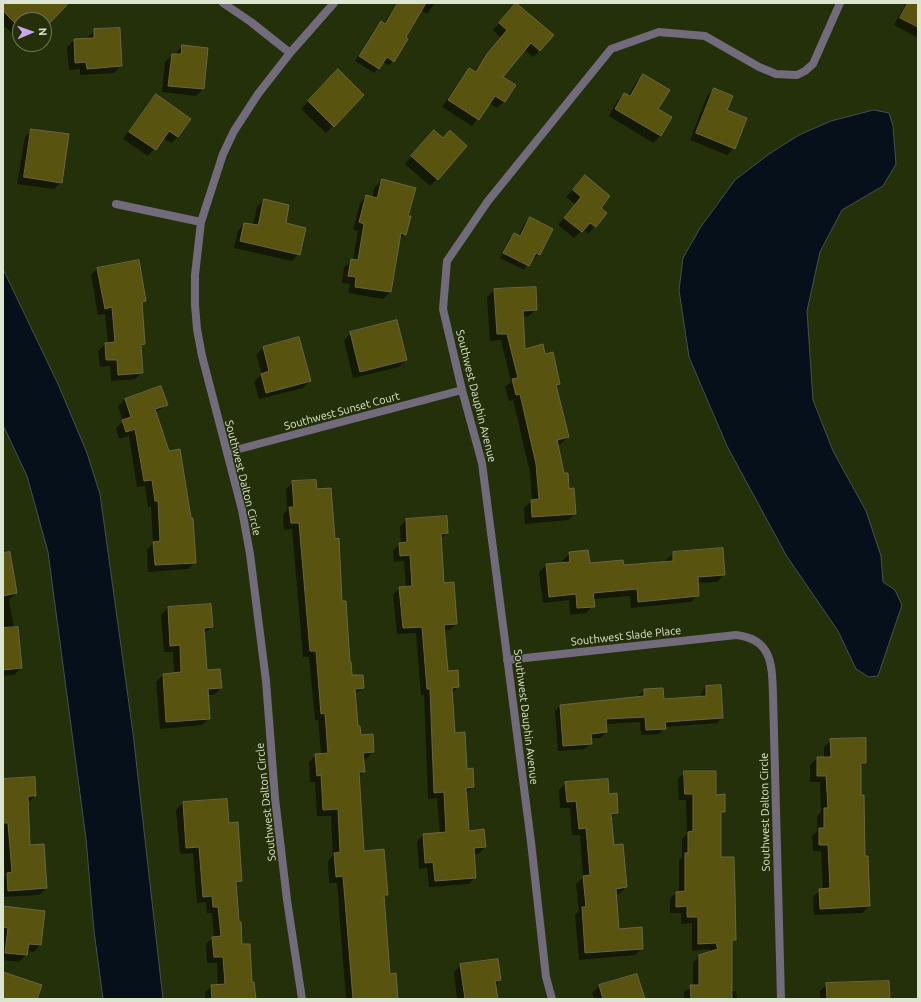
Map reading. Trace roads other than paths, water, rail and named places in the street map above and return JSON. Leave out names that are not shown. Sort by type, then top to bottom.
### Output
[{"type":"street","points":[[223,3],[251,22],[290,53]]},
{"type":"street","name":"Southwest Dalton Circle","points":[[302,999],[287,900],[275,798],[266,680],[250,554],[242,510],[228,452],[215,411],[196,329],[194,305],[195,275],[201,222],[223,154],[234,131],[258,94],[290,53],[334,3]]},
{"type":"street","name":"Southwest Dauphin Avenue","points":[[552,999],[546,977],[531,842],[482,463],[462,390],[444,309],[447,261],[488,201],[611,49],[660,32],[705,36],[759,67],[776,74],[797,74],[805,71],[814,64],[840,3]]},
{"type":"street","points":[[116,204],[201,222]]},
{"type":"street","name":"Southwest Sunset Court","points":[[228,452],[462,390]]},
{"type":"street","name":"Southwest Slade Place","points":[[507,660],[736,635],[746,636]]},
{"type":"street","name":"Southwest Dalton Circle","points":[[746,636],[756,641],[763,647],[772,663],[781,999]]},
{"type":"water","points":[[874,110],[889,113],[893,126],[896,164],[883,186],[842,210],[820,252],[807,311],[813,400],[833,451],[866,511],[881,556],[883,582],[895,590],[902,605],[878,676],[869,677],[856,669],[838,631],[786,555],[727,446],[689,357],[679,290],[683,258],[700,228],[735,180],[769,154],[799,135],[831,121]]},
{"type":"water","points":[[3,269],[58,384],[87,453],[100,494],[133,733],[163,999],[103,999],[94,931],[86,839],[48,552],[27,476],[3,425]]}]
